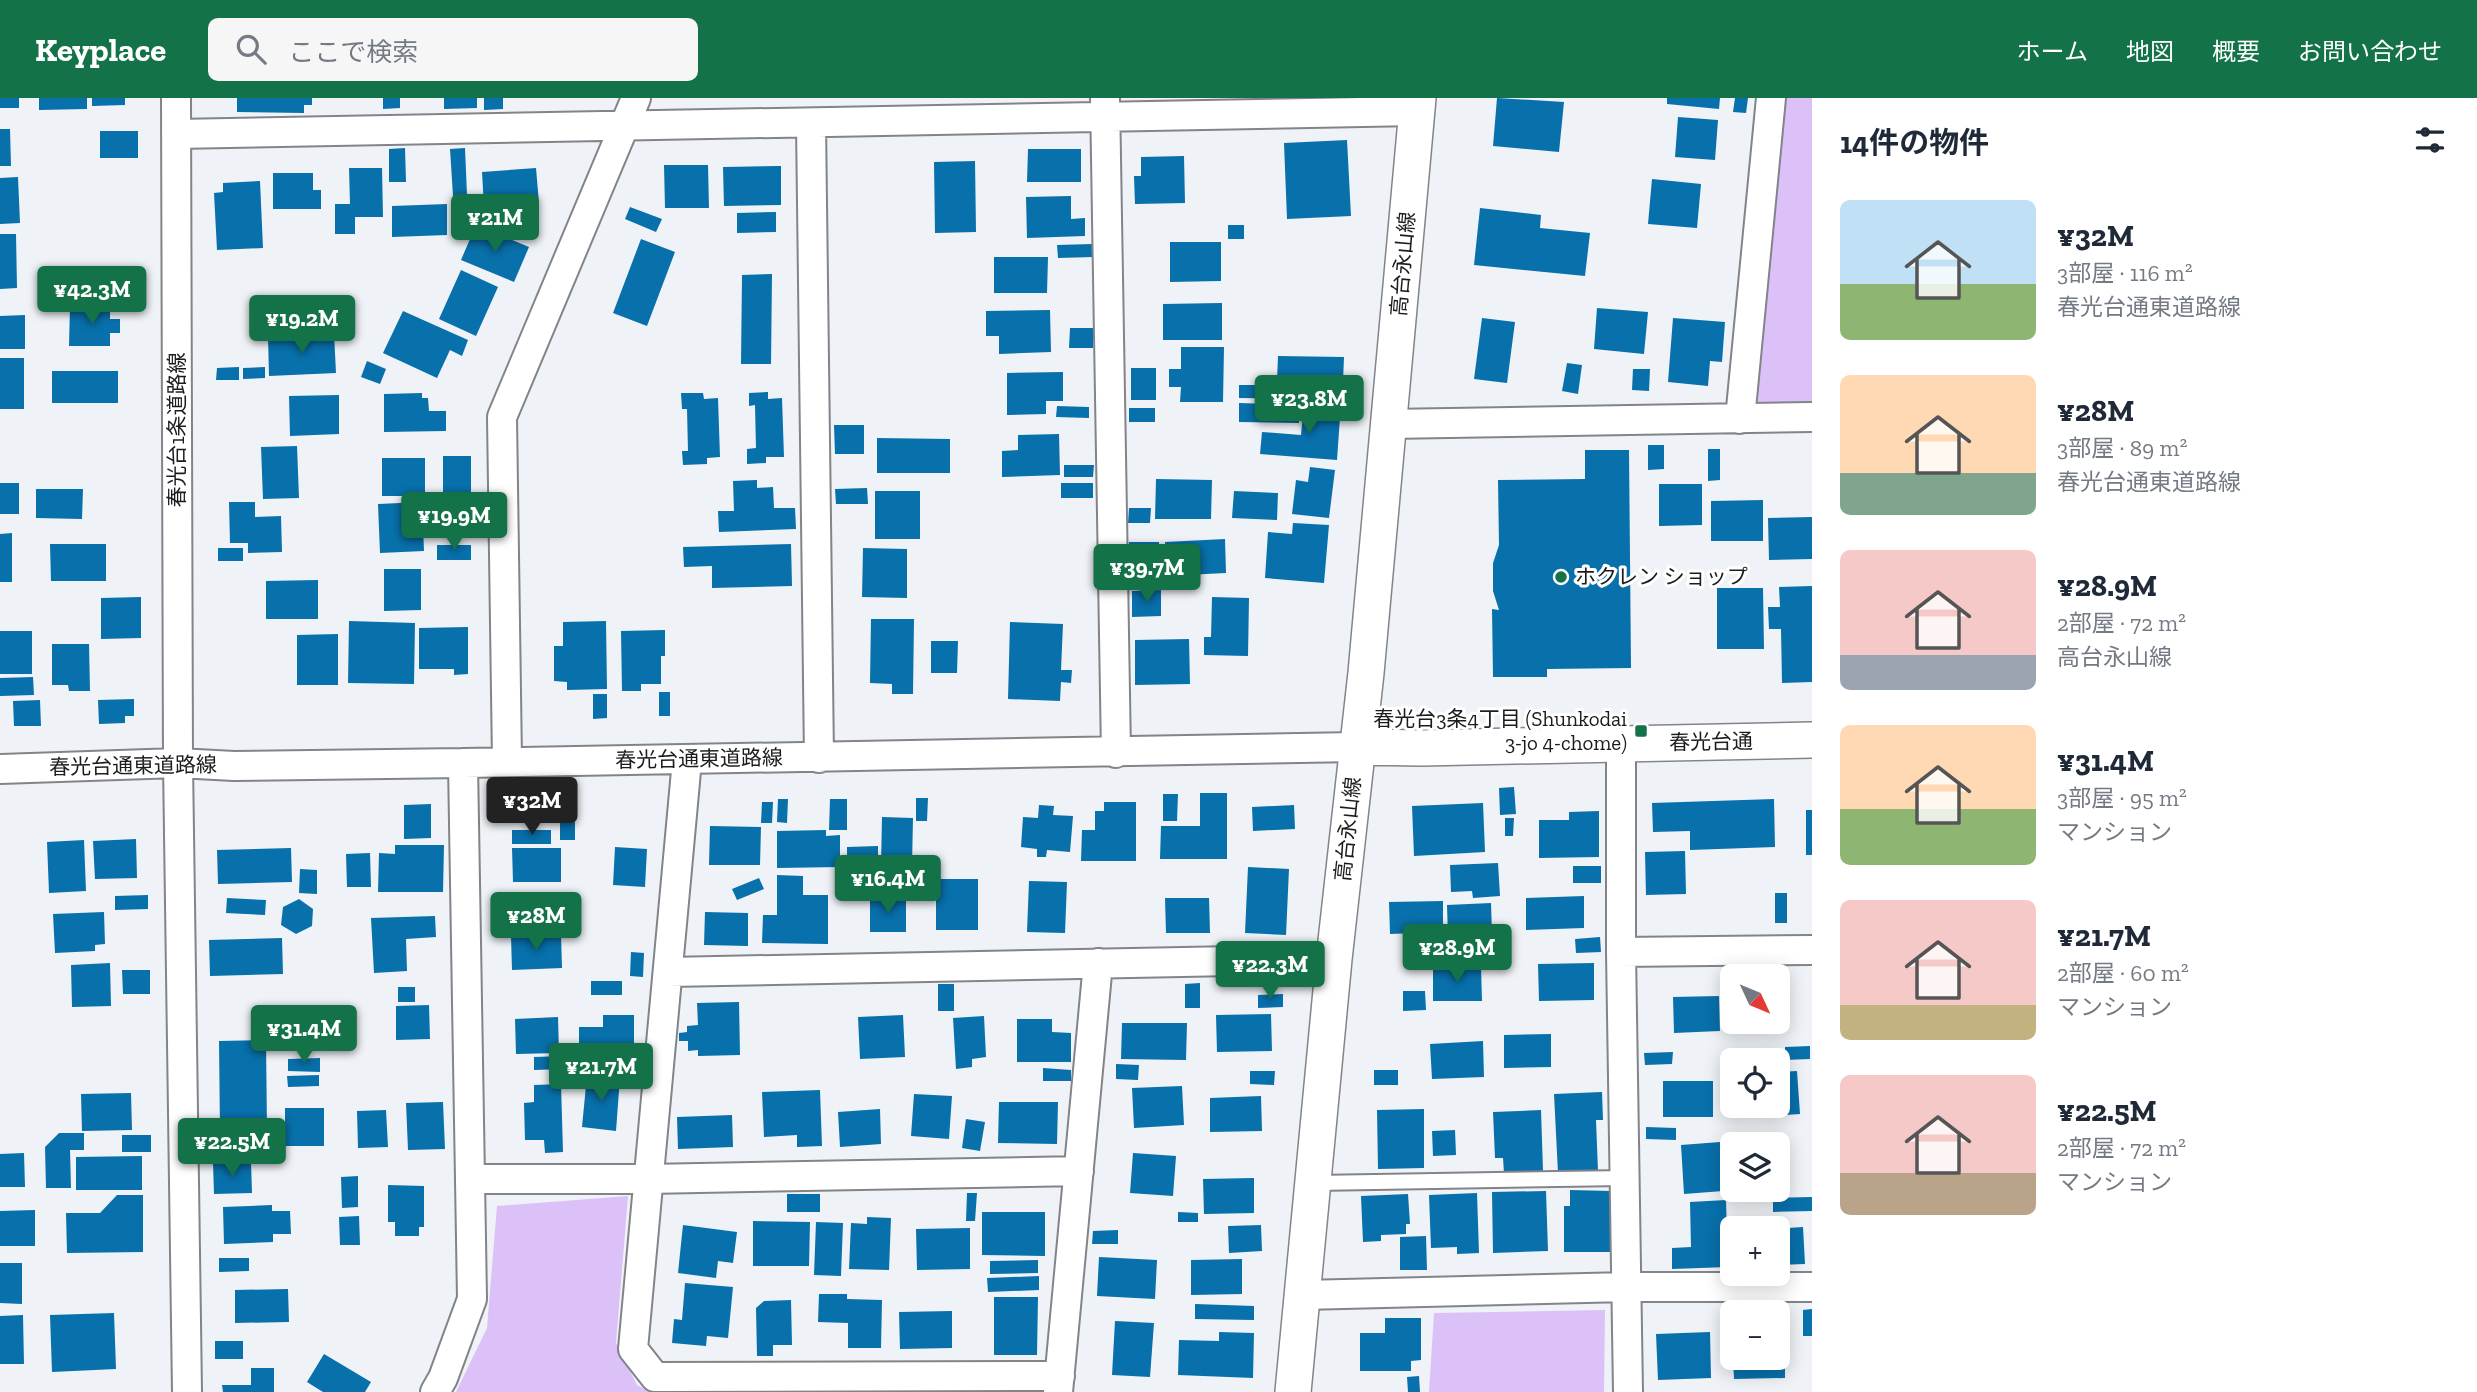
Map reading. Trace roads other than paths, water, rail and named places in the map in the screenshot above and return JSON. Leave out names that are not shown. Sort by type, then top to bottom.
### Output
[{"type":"street","name":"春光台1条道路線","points":[[176,98],[178,763],[187,1392]]},
{"type":"street","points":[[507,761],[502,417],[636,98]]},
{"type":"street","points":[[1740,419],[1772,98]]},
{"type":"street","points":[[177,134],[811,123],[1105,108],[1418,104]]},
{"type":"street","name":"高台永山線","points":[[1293,1392],[1418,104]]},
{"type":"street","points":[[1105,108],[1116,752]]},
{"type":"street","points":[[811,123],[819,758]]},
{"type":"street","points":[[1388,424],[1812,417]]},
{"type":"street","name":"春光台通","points":[[1357,747],[1812,740]]},
{"type":"street","points":[[1622,743],[1621,952],[1628,1392]]},
{"type":"street","name":"春光台通東道路線","points":[[0,769],[178,763],[234,766],[687,760],[1357,747]]},
{"type":"street","points":[[687,760],[633,1349],[655,1377],[1059,1384],[1098,963]]},
{"type":"street","points":[[435,1392],[443,1378],[472,1299],[463,763]]},
{"type":"street","points":[[1621,952],[1812,950]]},
{"type":"street","points":[[668,972],[1335,958]]},
{"type":"street","points":[[472,1179],[647,1179],[1079,1171]]},
{"type":"street","points":[[1303,1295],[1627,1287],[1812,1287]]},
{"type":"lane","points":[[1314,1184],[1625,1178]]},
{"type":"place","name":"ホクレン ショップ","points":[[1561,577]]},
{"type":"place","name":"春光台3条4丁目 (Shunkodai 3-jo 4-chome)","points":[[1641,731]]}]
